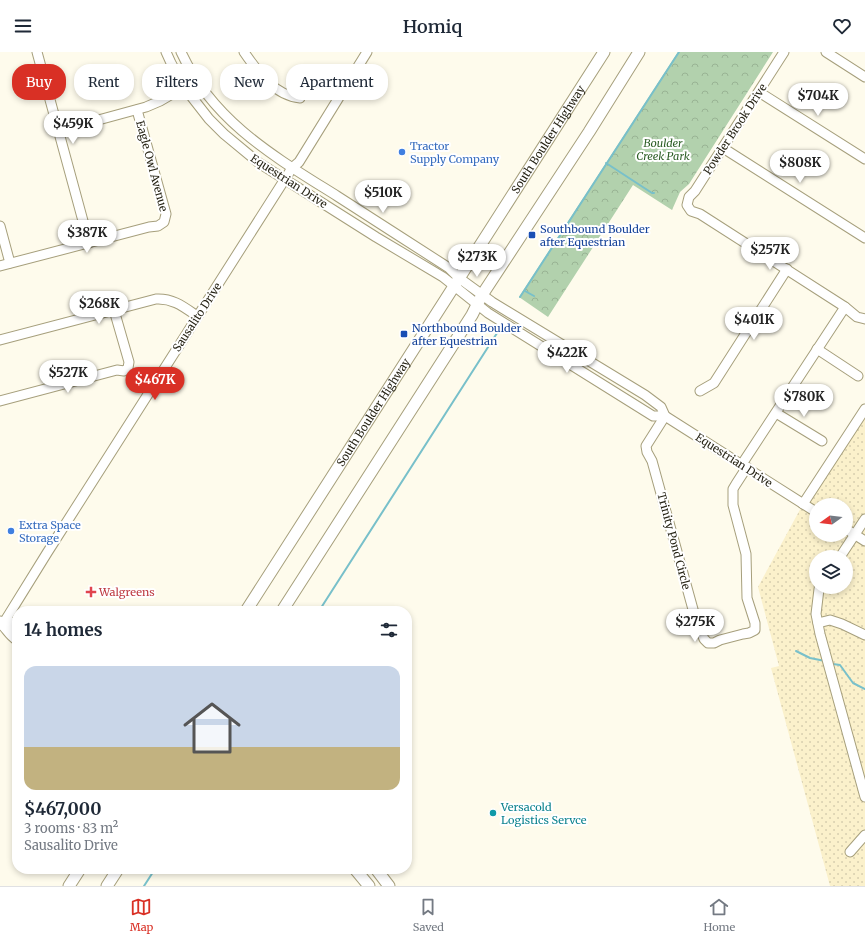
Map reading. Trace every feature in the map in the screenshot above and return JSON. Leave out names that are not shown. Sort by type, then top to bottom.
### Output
[{"type":"main road","name":"South Boulder Highway","points":[[249,606],[604,52]]},
{"type":"main road","points":[[285,606],[479,300],[639,52]]},
{"type":"main road","points":[[2,623],[12,636]]},
{"type":"main road","points":[[70,886],[77,874]]},
{"type":"main road","points":[[107,886],[115,874]]},
{"type":"main road","points":[[359,874],[369,886]]},
{"type":"main road","points":[[380,874],[389,886]]},
{"type":"street","points":[[0,266],[89,243],[38,52]]},
{"type":"street","name":"Equestrian Drive","points":[[166,52],[172,64]]},
{"type":"street","name":"Equestrian Drive","points":[[182,52],[206,92],[234,125],[252,141],[450,268],[456,282]]},
{"type":"street","points":[[244,52],[256,70],[278,90],[286,95]]},
{"type":"street","name":"Sausalito Drive","points":[[13,606],[292,168],[299,162],[367,52]]},
{"type":"street","name":"Powder Brook Drive","points":[[784,52],[695,191],[689,197],[687,205],[691,211],[700,214],[787,270]]},
{"type":"street","points":[[826,52],[865,77]]},
{"type":"street","points":[[759,92],[865,159]]},
{"type":"street","points":[[58,131],[137,110],[163,100]]},
{"type":"street","name":"Equestrian Drive","points":[[194,100],[209,119],[224,134],[259,163],[376,237],[443,277],[456,282],[479,300],[653,416],[665,416],[809,508]]},
{"type":"street","name":"Eagle Owl Avenue","points":[[89,243],[158,226],[164,222],[166,214],[137,110]]},
{"type":"street","points":[[723,148],[865,238]]},
{"type":"street","points":[[0,226],[10,263]]},
{"type":"street","points":[[700,391],[714,383],[787,270],[844,306],[857,317],[865,319]]},
{"type":"street","points":[[0,340],[164,298],[178,303],[197,316]]},
{"type":"street","name":"Equestrian Drive","points":[[479,300],[645,395],[661,407],[665,416]]},
{"type":"street","points":[[744,466],[844,306]]},
{"type":"street","points":[[0,401],[117,370],[124,371],[128,368],[129,362],[114,310]]},
{"type":"street","points":[[817,349],[858,376]]},
{"type":"street","points":[[803,504],[865,409]]},
{"type":"street","points":[[776,413],[822,441]]},
{"type":"street","name":"Trinity Pond Circle","points":[[665,416],[646,446],[647,452],[652,461],[694,613],[704,639],[708,643],[714,643],[720,640],[749,633],[754,630],[755,623],[746,594],[746,554],[733,505],[734,489],[744,466]]},
{"type":"street","points":[[845,550],[865,519]]},
{"type":"street","points":[[855,534],[865,541]]},
{"type":"street","points":[[818,594],[816,614],[818,623],[865,797]]},
{"type":"street","name":"Sausalito Drive","points":[[2,623],[12,607]]},
{"type":"street","points":[[818,623],[830,620],[865,635]]},
{"type":"street","points":[[850,852],[865,835]]},
{"type":"green space","name":"Boulder Creek Park","points":[[678,52],[773,52],[689,184],[680,192],[672,210],[633,185],[548,317],[519,297]]},
{"type":"sand","points":[[865,412],[865,886],[830,886],[771,668],[779,666],[758,587],[803,504]]},
{"type":"waterway","points":[[520,297],[679,52]]},
{"type":"waterway","points":[[606,163],[654,193]]},
{"type":"waterway","points":[[525,291],[534,296]]},
{"type":"waterway","points":[[322,606],[499,330]]},
{"type":"waterway","points":[[796,651],[810,658],[825,661]]},
{"type":"waterway","points":[[833,664],[840,665],[853,683],[865,689]]},
{"type":"waterway","points":[[144,886],[152,874]]},
{"type":"place","name":"Tractor Supply Company","points":[[402,152]]},
{"type":"place","name":"Southbound Boulder after Equestrian","points":[[532,235]]},
{"type":"place","name":"Northbound Boulder after Equestrian","points":[[404,334]]},
{"type":"place","name":"Extra Space Storage","points":[[11,531]]},
{"type":"place","name":"Walgreens","points":[[91,592]]},
{"type":"place","name":"Versacold Logistics Servce","points":[[493,813]]}]
